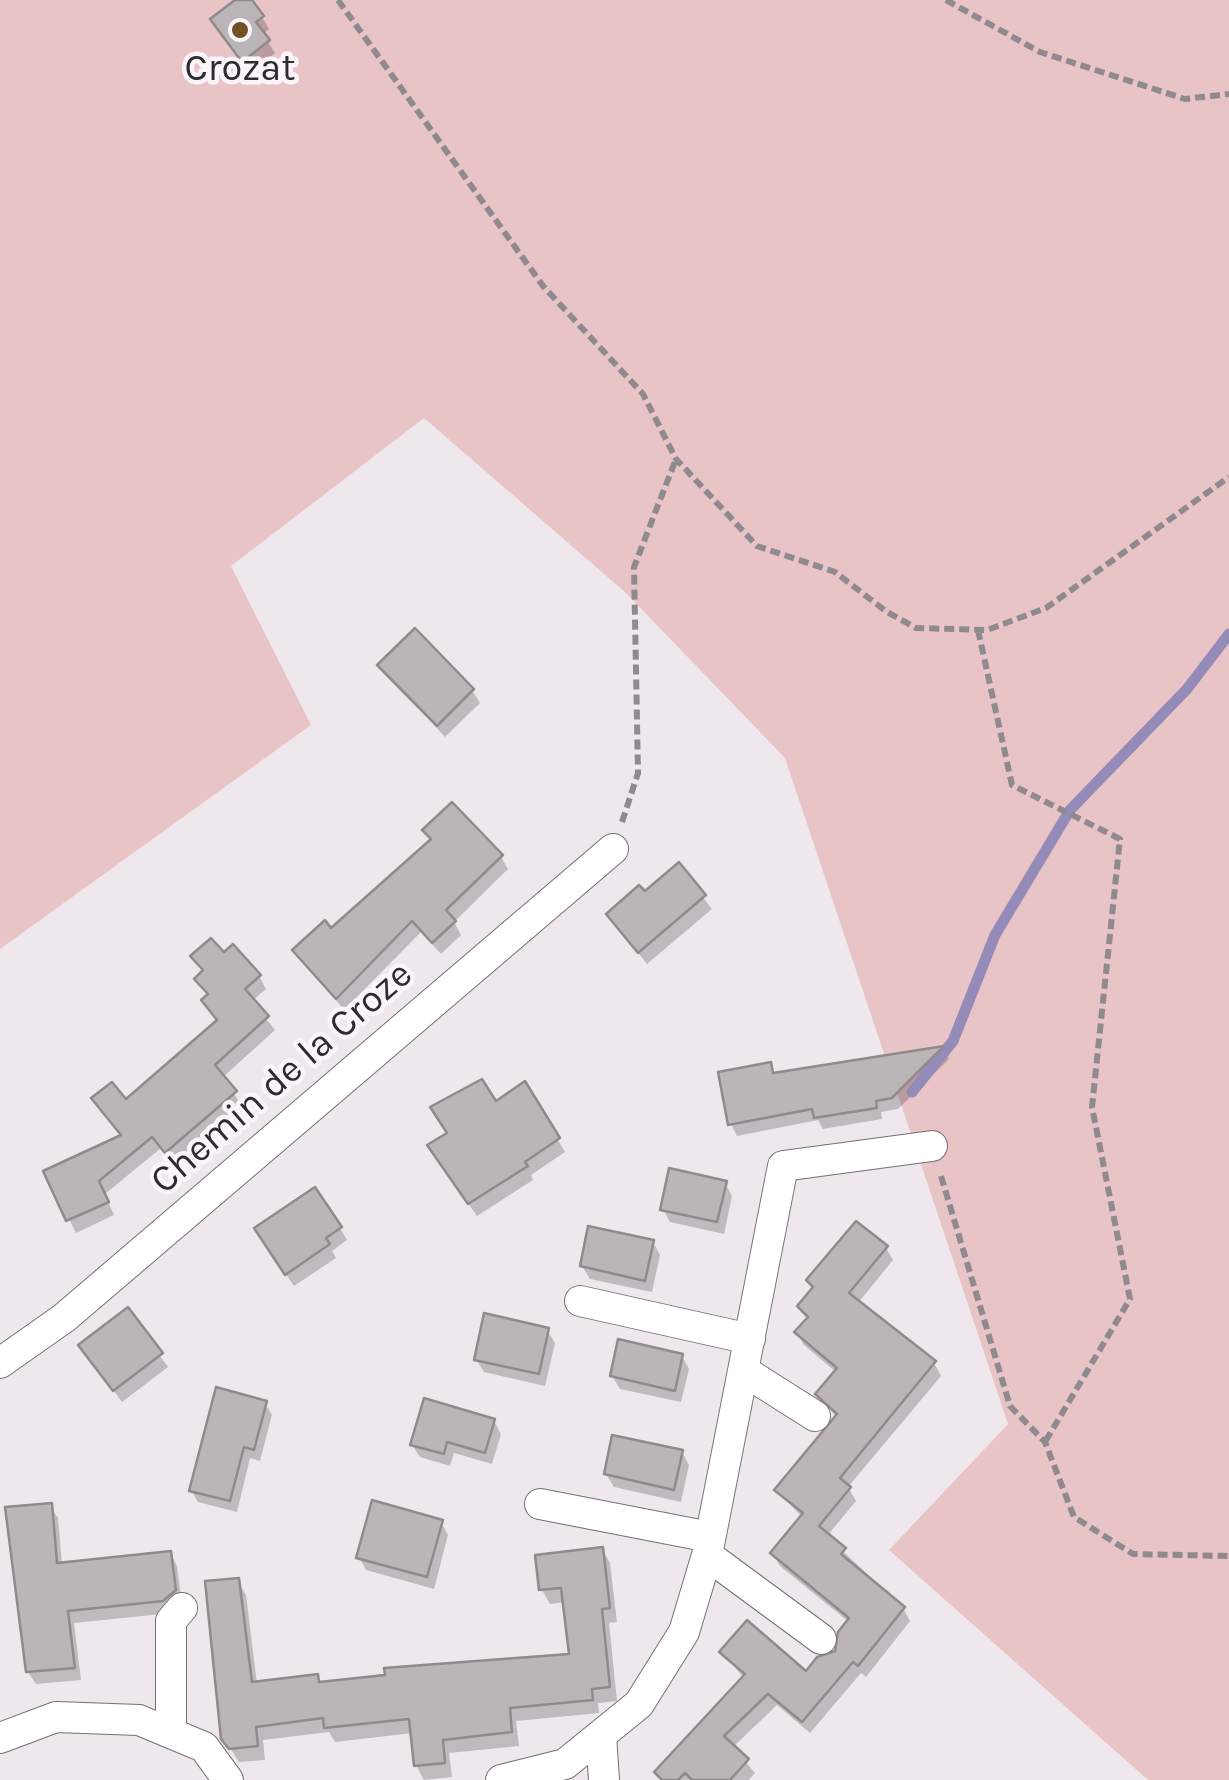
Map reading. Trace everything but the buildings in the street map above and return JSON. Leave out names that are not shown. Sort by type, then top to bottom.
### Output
[{"type":"street","name":"Chemin de la Croze","points":[[0,1363],[64,1318],[613,849]]},
{"type":"street","points":[[501,1780],[566,1764],[638,1704],[684,1632],[708,1546],[783,1166],[932,1146]]},
{"type":"street","points":[[580,1301],[750,1339]]},
{"type":"street","points":[[744,1371],[816,1416]]},
{"type":"street","points":[[540,1504],[708,1546],[821,1639]]},
{"type":"street","points":[[170,1733],[171,1620],[182,1608]]},
{"type":"street","points":[[0,1738],[56,1717],[138,1720],[204,1747],[228,1780]]},
{"type":"street","points":[[601,1735],[604,1780]]},
{"type":"path","points":[[338,0],[543,286],[643,394],[676,459],[757,546],[835,572],[887,612],[916,628],[978,630],[1046,608],[1229,478]]},
{"type":"path","points":[[946,0],[1040,52],[1185,98],[1229,94]]},
{"type":"path","points":[[613,849],[638,773],[634,567],[676,459]]},
{"type":"path","points":[[978,630],[1012,785],[1120,839],[1092,1107],[1130,1299],[1045,1442]]},
{"type":"path","points":[[932,1146],[1010,1406],[1045,1442],[1074,1517],[1132,1554],[1229,1556]]},
{"type":"shaded area","points":[[0,0],[1229,0],[1229,1780],[1148,1780],[889,1550],[1008,1424],[785,758],[626,593],[424,418],[231,566],[311,725],[0,949]]},
{"type":"waterway","points":[[912,1092],[953,1041],[995,935],[1070,810],[1187,689],[1229,634]]},
{"type":"place","name":"Crozat","points":[[240,30]]}]
